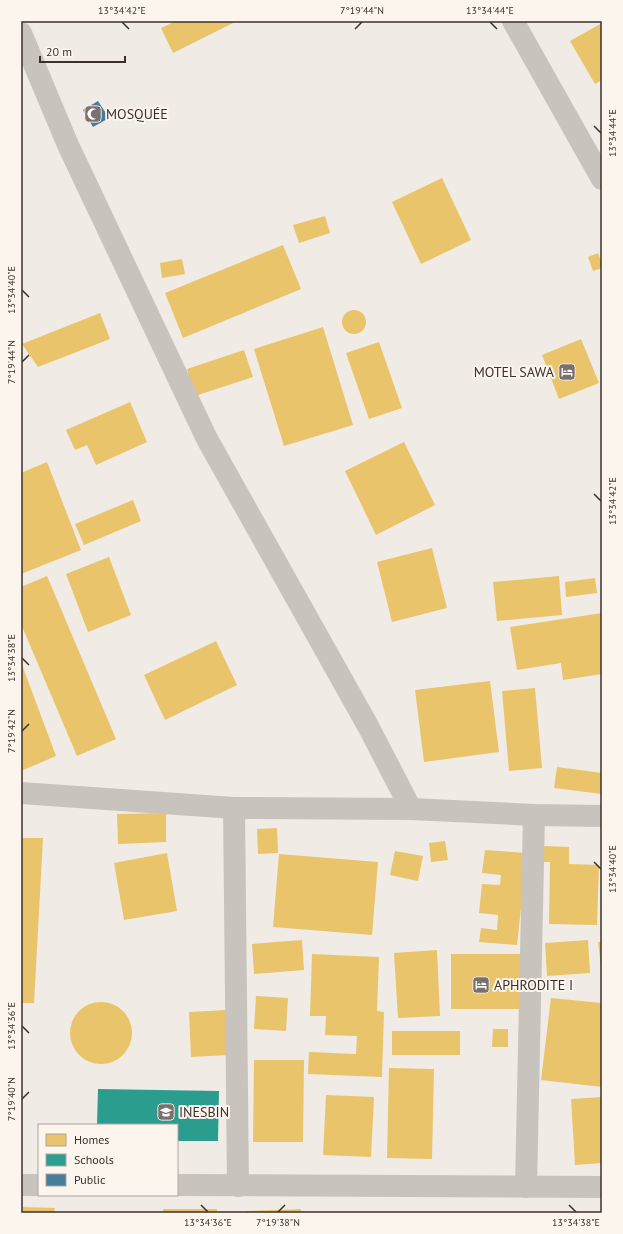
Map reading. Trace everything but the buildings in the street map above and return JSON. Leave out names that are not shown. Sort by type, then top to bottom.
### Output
[{"type":"street","points":[[513,21],[602,178]]},
{"type":"street","points":[[21,33],[68,145],[207,439],[368,726],[411,810]]},
{"type":"street","points":[[21,793],[234,808],[411,810],[602,816]]},
{"type":"street","points":[[234,808],[238,1186]]},
{"type":"street","points":[[526,1187],[534,815]]},
{"type":"street","points":[[21,1184],[38,1185]]},
{"type":"street","points":[[178,1185],[602,1187]]},
{"type":"place","name":"MOSQUÉE","points":[[93,114]]},
{"type":"place","name":"MOTEL SAWA","points":[[567,372]]},
{"type":"place","name":"APHRODITE I","points":[[481,985]]},
{"type":"place","name":"INESBIN","points":[[166,1112]]}]
